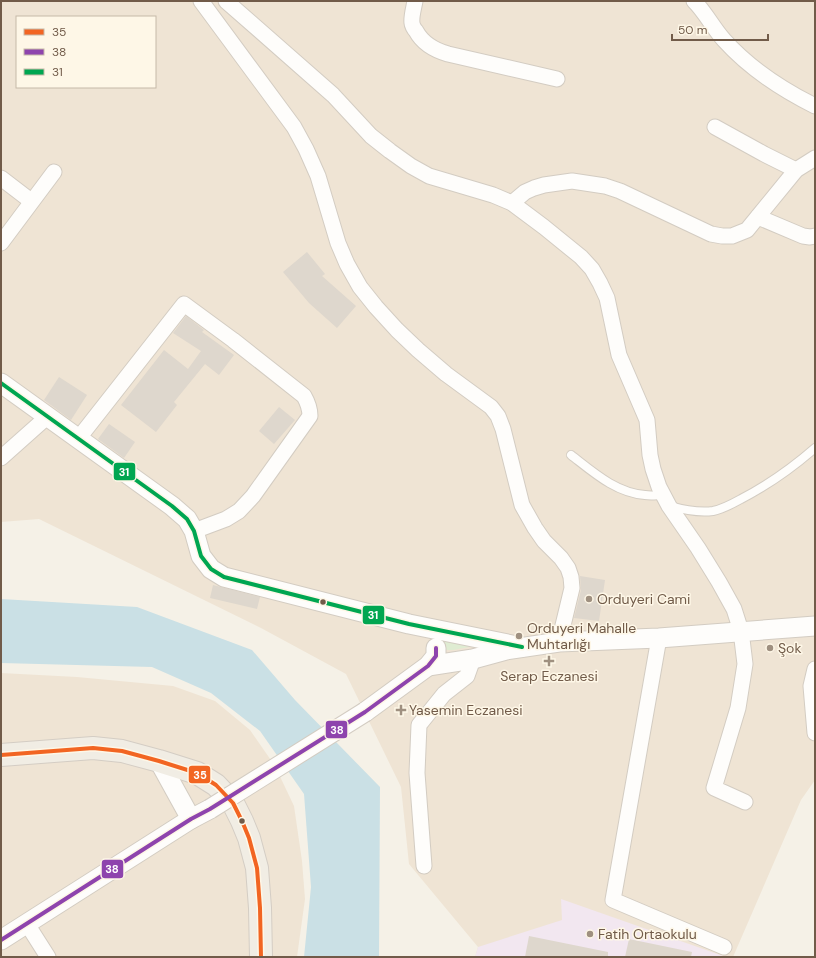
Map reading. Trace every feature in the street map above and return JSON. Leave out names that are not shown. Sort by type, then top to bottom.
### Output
[{"type":"main road","points":[[1,755],[93,748],[122,751],[197,773],[216,785],[233,803],[242,821],[249,838],[257,868],[260,908],[260,957]]},
{"type":"street","points":[[201,1],[294,127],[318,176],[338,243],[347,264],[360,287],[397,330],[418,350],[446,374],[491,407],[498,416],[503,428],[522,505],[535,528],[568,568],[571,577],[572,588],[559,642]]},
{"type":"street","points":[[226,1],[333,95],[371,136],[390,151],[411,166],[429,176],[493,195],[512,203],[581,257],[592,269],[607,298],[619,355],[647,420],[650,455],[659,487],[719,582],[734,609],[741,631],[745,664],[738,708],[714,788],[745,802]]},
{"type":"street","points":[[415,1],[412,22],[418,35],[430,47],[439,52],[557,79]]},
{"type":"street","points":[[694,1],[723,39],[745,61],[774,84],[815,106]]},
{"type":"street","points":[[715,127],[796,170]]},
{"type":"street","points":[[512,203],[525,192],[534,188],[572,181],[605,186],[620,191],[711,234],[732,236],[747,230],[796,170],[815,158]]},
{"type":"street","points":[[1,243],[54,172]]},
{"type":"street","points":[[1,178],[31,202]]},
{"type":"street","points":[[758,217],[803,236],[815,236]]},
{"type":"street","points":[[78,440],[184,304],[233,340],[304,396],[308,402],[310,416],[253,496],[239,511],[226,519],[194,531]]},
{"type":"street","points":[[1,383],[187,518],[194,531],[201,556],[211,569],[224,577],[409,624],[522,648]]},
{"type":"street","points":[[1,458],[47,417]]},
{"type":"street","points":[[1,940],[191,819],[210,809],[365,712],[428,666],[436,656],[436,648],[433,638],[425,631],[409,624]]},
{"type":"street","points":[[428,666],[465,661],[506,650],[559,642],[658,638],[815,626]]},
{"type":"street","points":[[658,638],[613,900],[724,947]]},
{"type":"street","points":[[436,648],[440,654],[448,658],[465,661]]},
{"type":"street","points":[[424,866],[417,773],[420,724],[444,694],[467,676],[465,661]]},
{"type":"street","points":[[815,669],[811,686],[815,733]]},
{"type":"street","points":[[159,761],[191,819]]},
{"type":"street","points":[[27,924],[48,957]]},
{"type":"lane","points":[[571,455],[591,470],[617,487],[626,491],[666,500],[690,511],[702,512],[724,508],[754,492],[774,480],[815,448]]},
{"type":"shaded area","points":[[1,1],[815,1],[815,780],[801,800],[733,957],[475,957],[478,947],[409,864],[401,787],[346,674],[261,628],[39,519],[1,522]]},
{"type":"shaded area","points":[[1,599],[137,607],[252,650],[295,700],[380,787],[379,957],[304,957],[311,887],[304,794],[260,731],[211,693],[152,667],[1,663]]},
{"type":"shaded area","points":[[1,673],[77,677],[173,686],[215,701],[250,730],[275,766],[294,806],[302,861],[305,899],[297,957],[1,957]]},
{"type":"shaded area","name":"Fatih Ortaokulu","points":[[561,899],[726,957],[475,957],[478,947],[562,920]]},
{"type":"green space","points":[[442,639],[485,644],[447,650],[443,647]]},
{"type":"building","points":[[307,252],[325,274],[322,276],[356,306],[337,328],[309,303],[283,272]]},
{"type":"building","points":[[186,316],[204,330],[202,332],[234,355],[219,375],[205,364],[174,402],[177,405],[156,432],[121,405],[164,350],[188,369],[201,351],[173,333]]},
{"type":"building","points":[[59,377],[87,395],[71,420],[44,400]]},
{"type":"building","points":[[279,407],[295,420],[274,444],[259,431]]},
{"type":"building","points":[[109,424],[135,442],[124,458],[98,439]]},
{"type":"building","name":"Orduyeri Cami","points":[[580,576],[605,580],[599,621],[574,618],[581,590]]},
{"type":"building","points":[[213,585],[260,597],[257,609],[210,598]]},
{"type":"building","points":[[529,936],[608,952],[608,957],[525,957]]},
{"type":"building","points":[[629,939],[692,952],[691,957],[625,957]]},
{"type":"transit line","name":"31","points":[[1,383],[172,506],[187,519],[194,531],[201,556],[211,569],[224,577],[409,624],[522,647]]},
{"type":"transit line","name":"38","points":[[1,940],[191,819],[210,809],[365,712],[428,666],[436,656],[436,648]]},
{"type":"transit line","name":"35","points":[[1,755],[93,748],[122,751],[197,773],[216,785],[233,803],[242,821],[249,838],[257,868],[260,908],[261,957]]},
{"type":"place","name":"Orduyeri Cami","points":[[589,599]]},
{"type":"place","name":"Orduyeri Mahalle Muhtarlığı","points":[[519,636]]},
{"type":"place","name":"Şok","points":[[770,648]]},
{"type":"place","name":"Serap Eczanesi","points":[[549,661]]},
{"type":"place","name":"Yasemin Eczanesi","points":[[401,710]]},
{"type":"place","name":"Fatih Ortaokulu","points":[[590,934]]}]
